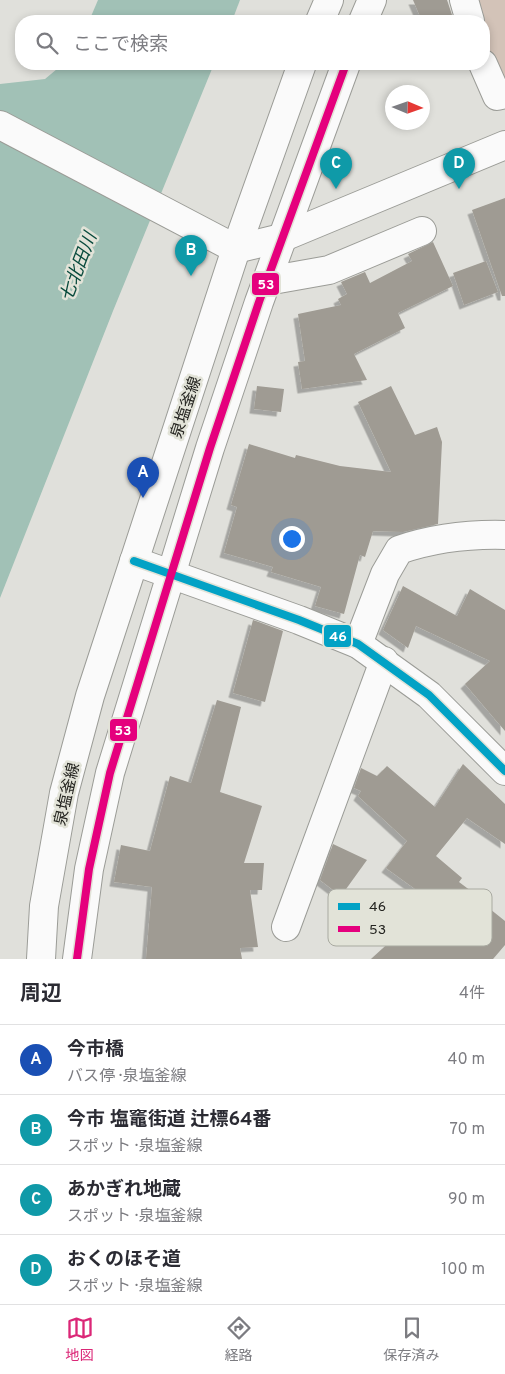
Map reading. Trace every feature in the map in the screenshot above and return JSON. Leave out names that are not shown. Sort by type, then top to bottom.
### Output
[{"type":"main road","points":[[323,15],[329,0]]},
{"type":"main road","points":[[366,15],[372,0]]},
{"type":"main road","points":[[464,0],[468,15]]},
{"type":"main road","name":"泉塩釜線","points":[[41,959],[44,906],[64,793],[90,696],[236,249],[300,70]]},
{"type":"main road","points":[[77,959],[89,869],[110,773],[210,448],[267,281],[292,233],[344,70]]},
{"type":"main road","points":[[486,70],[497,96],[505,94]]},
{"type":"main road","points":[[0,125],[236,249],[292,233],[505,144]]},
{"type":"main road","points":[[267,281],[329,270],[422,231]]},
{"type":"main road","points":[[358,644],[385,574],[399,550],[437,539],[470,534],[505,535]]},
{"type":"main road","points":[[134,561],[299,620],[358,644],[429,695],[505,771]]},
{"type":"main road","points":[[286,927],[384,661]]},
{"type":"shaded area","points":[[456,0],[505,0],[505,77],[480,81],[483,70],[490,70],[490,15],[461,15]]},
{"type":"water","points":[[98,0],[240,0],[234,15],[92,15]]},
{"type":"water","name":"七北田川","points":[[56,70],[212,70],[113,311],[0,598],[0,84],[45,79]]},
{"type":"building","points":[[413,0],[447,0],[452,15],[419,15]]},
{"type":"building","points":[[505,198],[505,296],[502,296],[472,210]]},
{"type":"building","points":[[433,242],[453,286],[398,313],[405,328],[354,354],[367,380],[302,389],[298,362],[305,361],[298,314],[341,305],[338,299],[347,294],[341,282],[365,272],[370,283],[412,261],[408,254]]},
{"type":"building","points":[[486,261],[498,292],[464,305],[453,273]]},
{"type":"building","points":[[257,386],[284,389],[281,412],[254,409]]},
{"type":"building","points":[[391,386],[415,435],[437,427],[442,442],[438,524],[403,532],[373,531],[365,557],[360,555],[344,614],[315,606],[321,587],[271,572],[273,567],[224,553],[237,507],[231,505],[249,444],[295,458],[296,455],[340,466],[391,472],[358,402]]},
{"type":"building","points":[[403,586],[457,616],[470,589],[505,610],[505,731],[465,684],[490,661],[416,626],[408,648],[383,630]]},
{"type":"building","points":[[253,620],[283,631],[265,702],[233,693]]},
{"type":"building","points":[[217,700],[241,707],[220,792],[262,806],[244,863],[264,863],[262,890],[250,890],[258,947],[240,948],[242,959],[146,959],[152,887],[114,882],[121,845],[150,851],[170,776],[191,783]]},
{"type":"building","points":[[463,764],[505,804],[505,844],[467,818],[436,856],[462,878],[459,882],[468,889],[415,889],[386,868],[407,841],[358,796],[361,791],[354,788],[361,768],[377,776],[387,766],[435,807]]},
{"type":"building","points":[[333,844],[367,860],[346,889],[332,889],[320,880]]},
{"type":"building","points":[[492,911],[505,921],[505,945],[493,959],[371,959],[385,946],[492,946]]},
{"type":"transit line","name":"53","points":[[77,959],[89,869],[110,773],[210,448],[259,302],[344,70]]},
{"type":"transit line","name":"46","points":[[134,561],[299,620],[358,644],[429,695],[505,771]]},
{"type":"place","name":"あかぎれ地蔵","points":[[336,189]]},
{"type":"place","name":"おくのほそ道","points":[[459,189]]},
{"type":"place","name":"今市 塩竈街道 辻標64番","points":[[191,276]]},
{"type":"place","name":"今市橋","points":[[143,498]]}]
